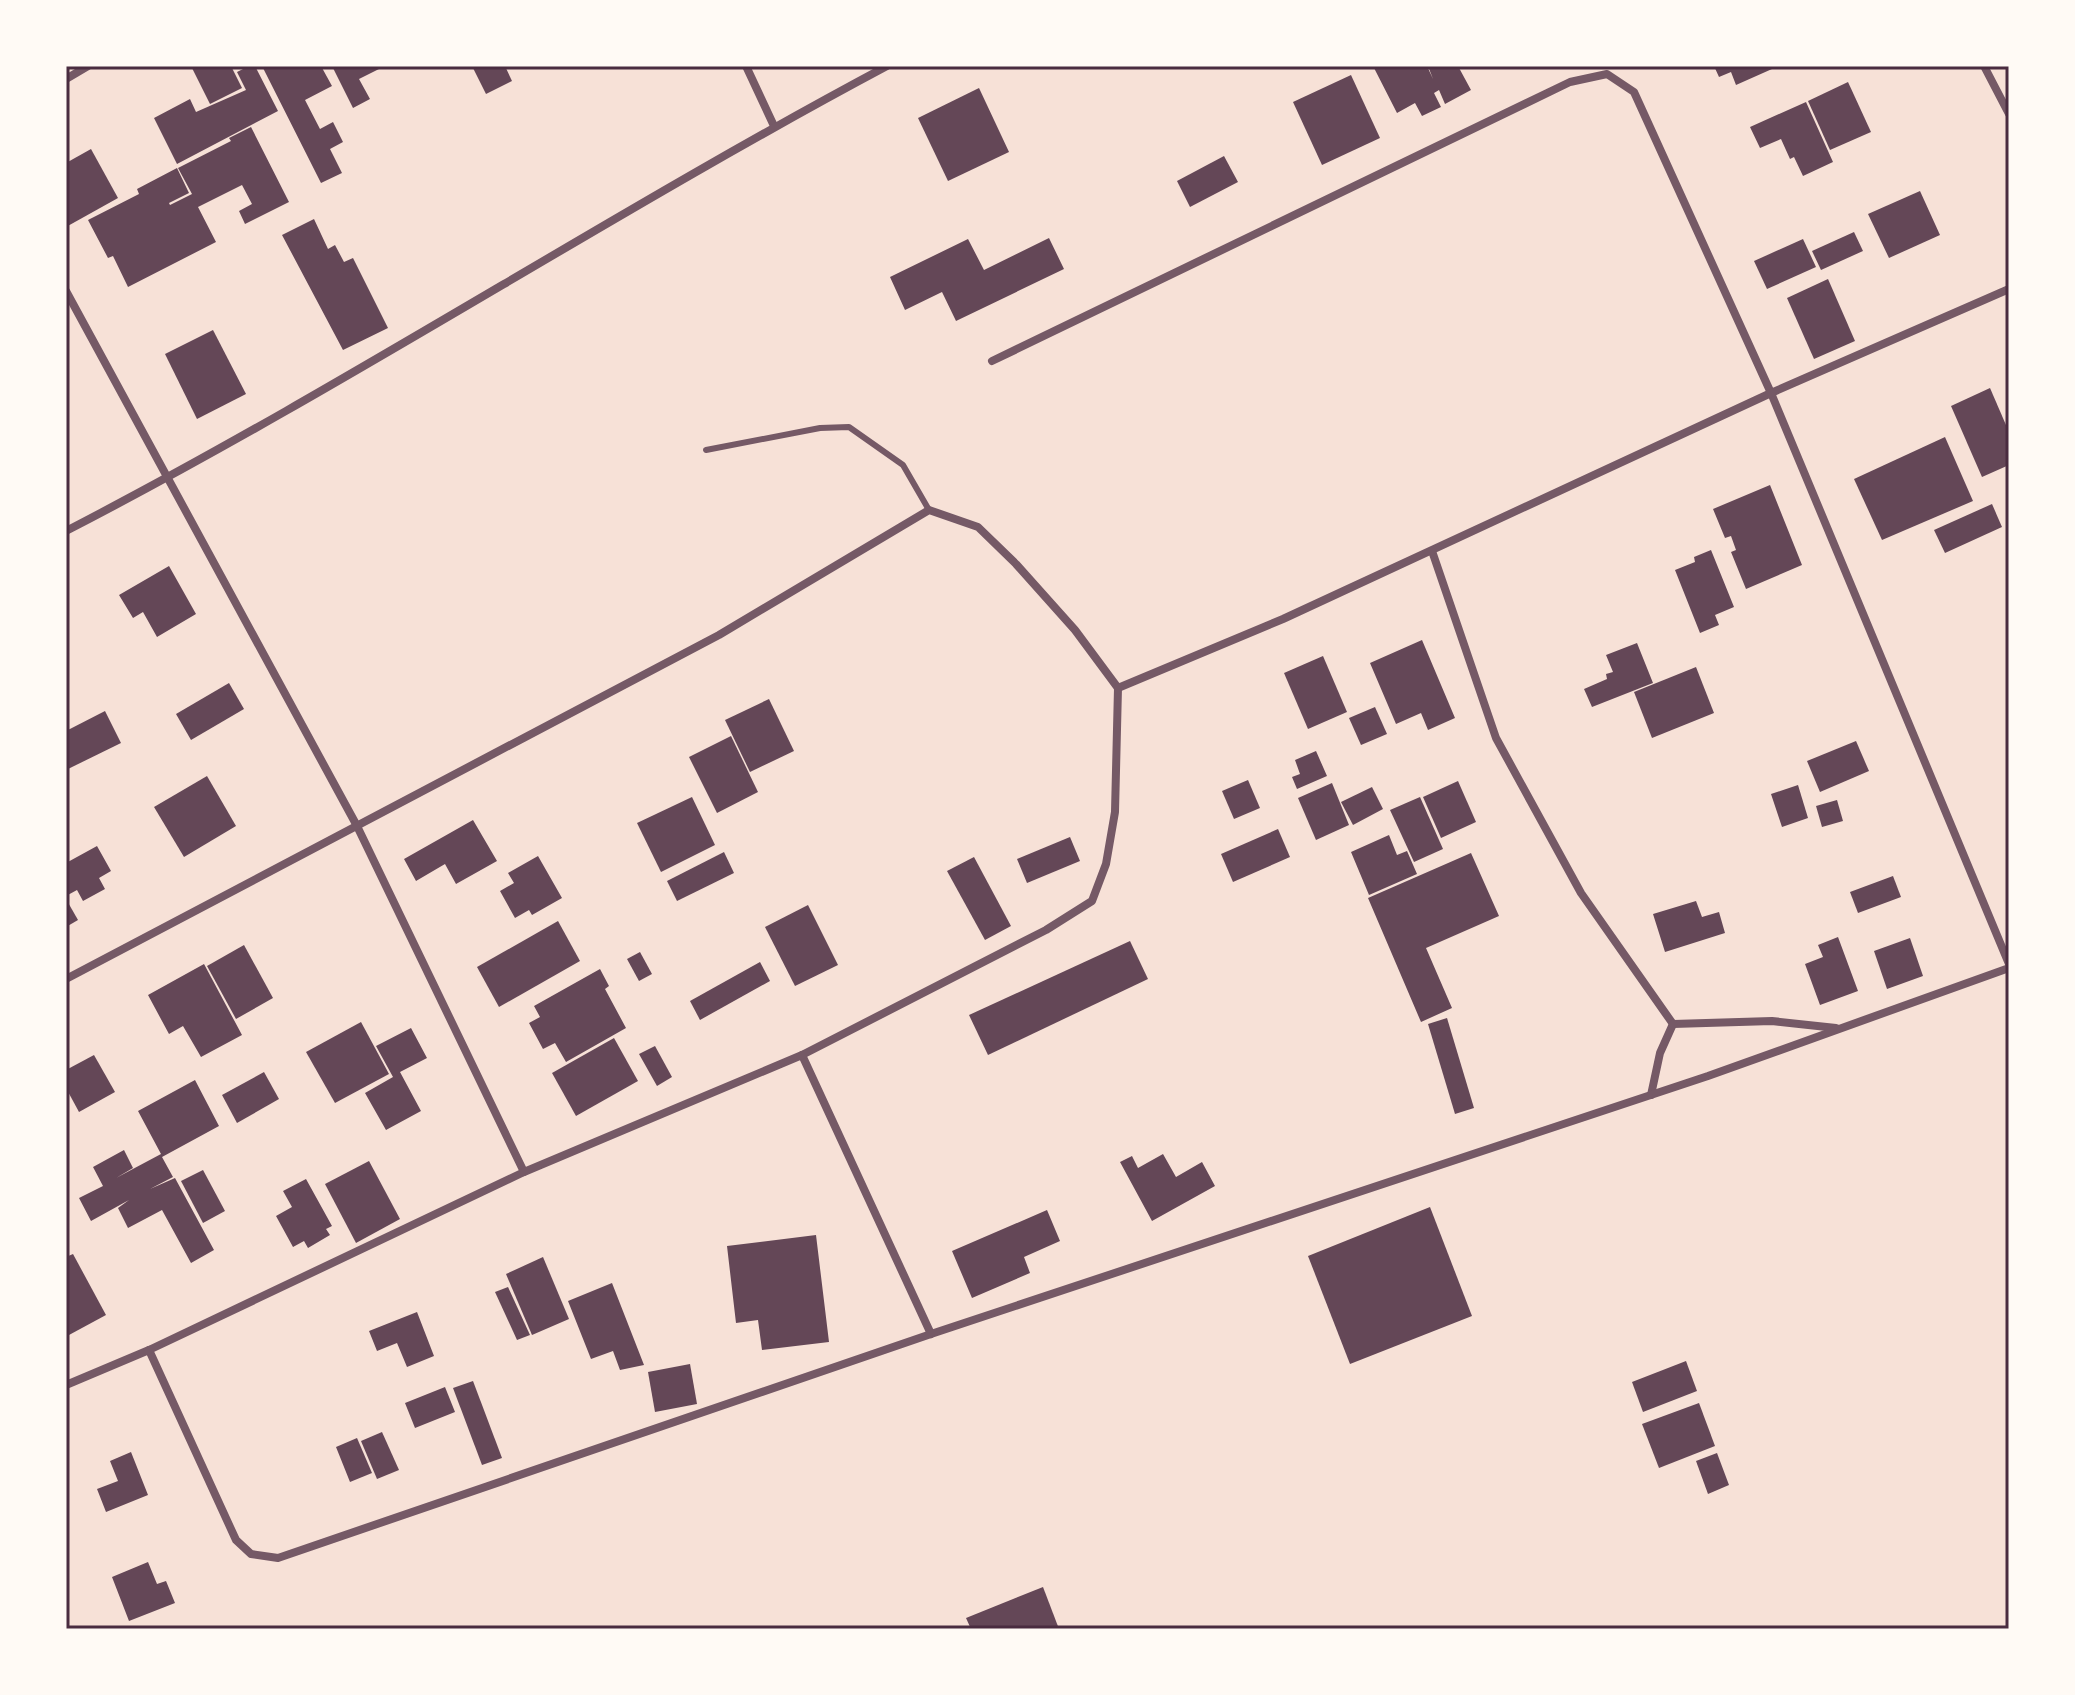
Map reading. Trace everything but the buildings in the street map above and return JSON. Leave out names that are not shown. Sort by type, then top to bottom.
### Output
[{"type":"street","points":[[66,79],[88,66]]},
{"type":"street","points":[[746,66],[774,126]]},
{"type":"street","points":[[66,531],[170,478],[774,126],[887,66]]},
{"type":"street","points":[[1984,66],[2009,114]]},
{"type":"street","points":[[149,1350],[236,1540],[251,1554],[278,1558],[931,1334],[1651,1095],[2009,966],[1771,393],[1634,92],[1607,74],[1570,82],[992,361]]},
{"type":"street","points":[[1118,688],[1283,619],[1771,393],[2009,289]]},
{"type":"street","points":[[66,291],[357,826],[524,1172]]},
{"type":"street","points":[[66,979],[719,635],[929,510],[978,527],[1075,630],[1118,688],[1115,812],[1106,864],[1092,901],[1046,930],[802,1055],[524,1172],[149,1350],[66,1385]]},
{"type":"street","points":[[1432,551],[1496,738],[1581,893],[1673,1024]]},
{"type":"street","points":[[1673,1024],[1772,1021],[1840,1029]]},
{"type":"street","points":[[1651,1095],[1660,1053],[1673,1024]]},
{"type":"street","points":[[802,1055],[931,1334]]},
{"type":"lane","points":[[706,450],[820,428],[849,427],[903,465],[929,510]]}]
